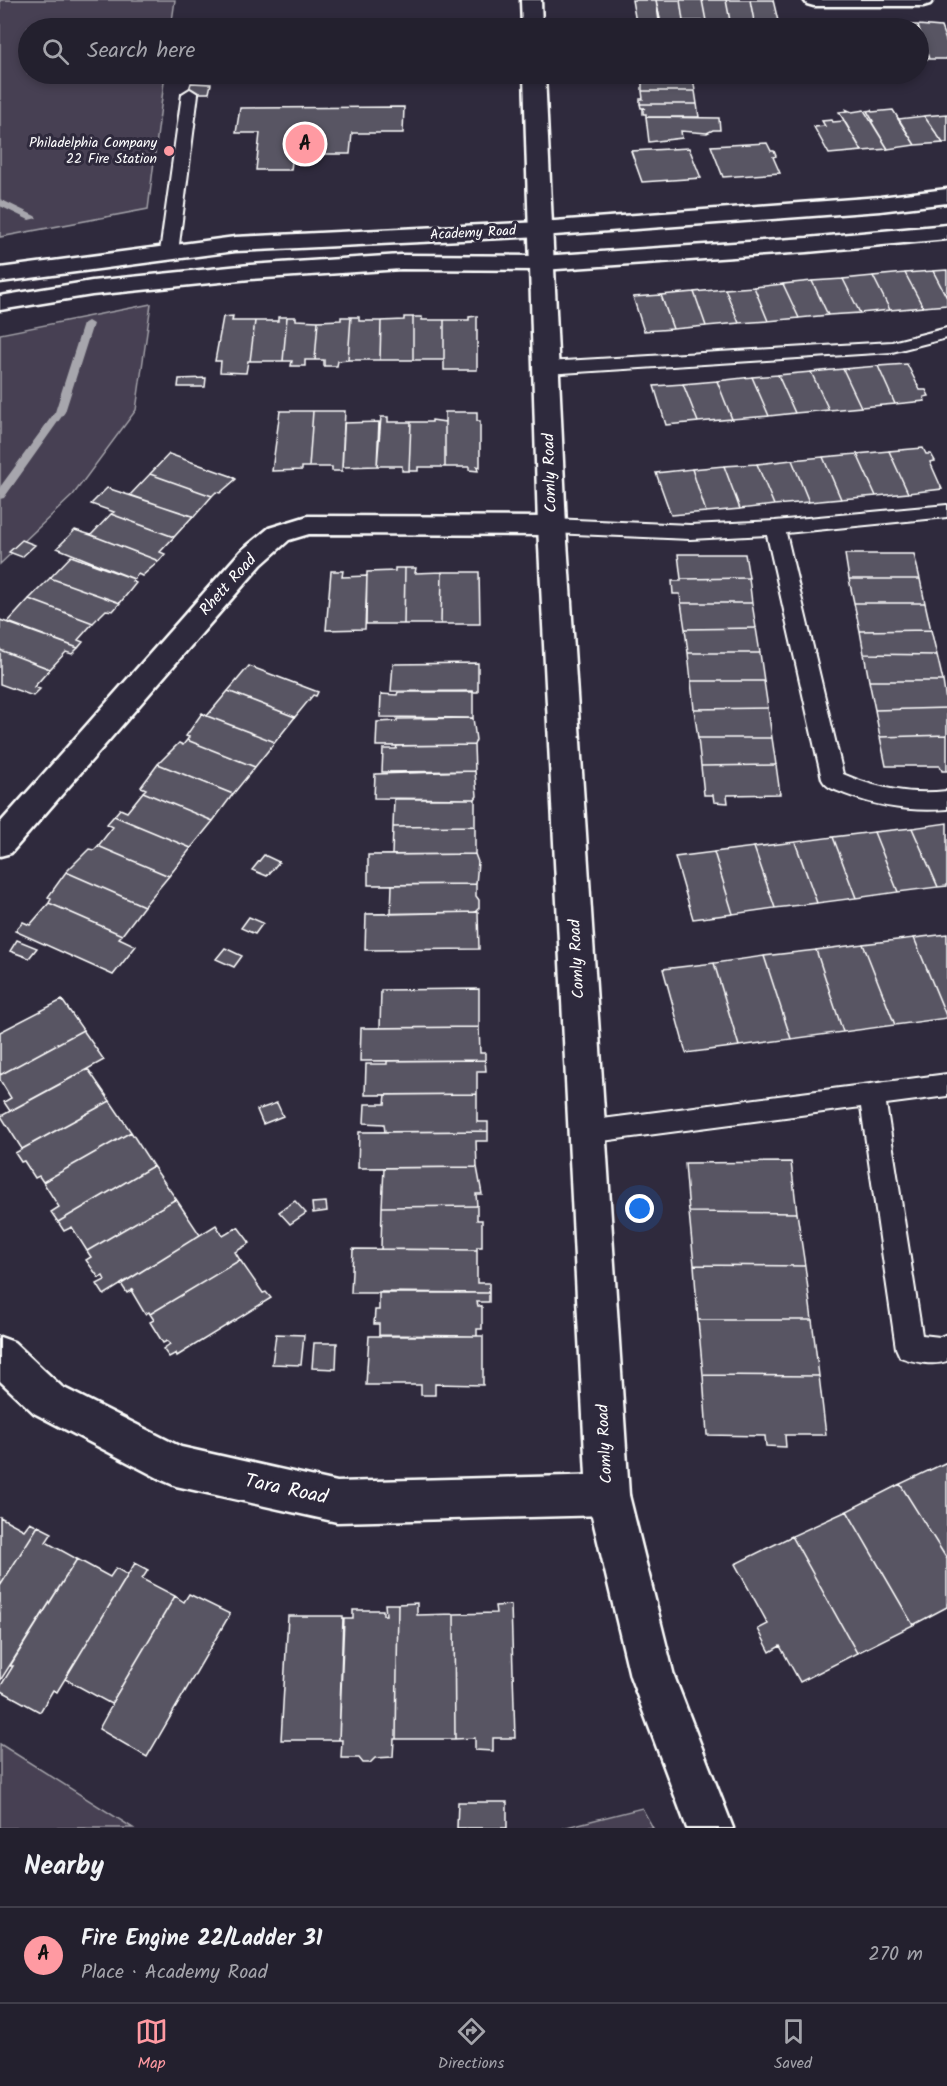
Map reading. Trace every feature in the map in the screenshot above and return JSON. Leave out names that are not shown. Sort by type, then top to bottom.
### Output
[{"type":"street","points":[[531,0],[532,18]]},
{"type":"street","points":[[814,0],[923,0]]},
{"type":"street","name":"Comly Road","points":[[534,84],[552,526],[608,1495],[652,1676],[710,1828]]},
{"type":"street","name":"Academy Road","points":[[0,275],[235,244],[540,229],[879,204],[947,196]]},
{"type":"street","name":"Academy Road","points":[[0,303],[92,288],[260,271],[401,262],[542,263],[795,246],[947,232]]},
{"type":"street","name":"Rhett Road","points":[[0,844],[251,558],[279,534],[308,525],[552,526]]},
{"type":"street","name":"Tara Road","points":[[0,1355],[48,1400],[176,1466],[337,1502],[608,1495]]},
{"type":"lane","points":[[169,252],[190,94]]},
{"type":"lane","points":[[546,368],[892,347],[947,333]]},
{"type":"lane","points":[[552,526],[690,532],[775,528],[947,511]]},
{"type":"lane","points":[[775,528],[832,779],[870,796],[920,803],[947,800]]},
{"type":"lane","points":[[586,1132],[947,1085]]},
{"type":"lane","points":[[872,1095],[910,1348],[942,1350],[947,1347]]},
{"type":"shaded area","points":[[0,0],[175,0],[172,18],[18,18],[18,84],[164,84],[148,209],[0,237]]},
{"type":"shaded area","points":[[151,304],[136,410],[73,495],[0,564],[0,334]]},
{"type":"shaded area","points":[[0,1744],[133,1828],[0,1828]]},
{"type":"shaded area","points":[[642,1808],[653,1828],[563,1828]]},
{"type":"building","points":[[632,0],[656,0],[659,18],[635,18]]},
{"type":"building","points":[[656,0],[680,0],[683,18],[660,18]]},
{"type":"building","points":[[680,0],[702,0],[705,18],[683,18]]},
{"type":"building","points":[[702,0],[726,0],[729,18],[705,18]]},
{"type":"building","points":[[726,0],[750,0],[753,18],[729,18]]},
{"type":"building","points":[[750,0],[773,0],[777,18],[753,18]]},
{"type":"building","points":[[929,26],[941,27],[947,43],[947,59],[929,59]]},
{"type":"building","points":[[191,84],[211,84],[209,93],[188,93]]},
{"type":"building","points":[[642,84],[694,84],[695,91],[642,91]]},
{"type":"building","points":[[642,91],[695,91],[697,104],[640,104],[640,99],[643,99]]},
{"type":"building","points":[[640,104],[697,104],[699,117],[646,117],[646,114],[643,114],[645,108],[641,108]]},
{"type":"building","points":[[404,107],[403,133],[352,133],[350,154],[293,154],[291,170],[256,170],[260,133],[236,133],[240,108]]},
{"type":"building","points":[[845,109],[852,112],[864,110],[888,149],[862,151],[839,112],[847,111]]},
{"type":"building","points":[[893,110],[915,145],[888,149],[871,121],[873,121],[867,111],[872,112]]},
{"type":"building","points":[[947,114],[947,143],[943,143],[924,116]]},
{"type":"building","points":[[924,116],[943,143],[915,145],[898,119]]},
{"type":"building","points":[[646,117],[719,118],[720,130],[707,133],[681,131],[682,138],[649,142]]},
{"type":"building","points":[[832,120],[833,122],[844,121],[862,151],[829,154],[814,127],[825,126],[822,121]]},
{"type":"building","points":[[767,143],[771,151],[774,151],[776,156],[773,157],[780,173],[723,177],[711,146]]},
{"type":"building","points":[[689,148],[701,178],[642,182],[631,151]]},
{"type":"building","points":[[947,270],[947,298],[933,271]]},
{"type":"building","points":[[933,271],[947,298],[947,305],[923,307],[905,273]]},
{"type":"building","points":[[905,273],[923,307],[890,310],[873,276]]},
{"type":"building","points":[[873,276],[890,310],[860,313],[843,279]]},
{"type":"building","points":[[843,279],[860,313],[828,315],[812,281]]},
{"type":"building","points":[[812,281],[828,315],[799,318],[783,284]]},
{"type":"building","points":[[783,284],[799,318],[768,321],[754,287]]},
{"type":"building","points":[[754,287],[768,321],[739,323],[725,289]]},
{"type":"building","points":[[725,289],[739,323],[706,326],[694,292]]},
{"type":"building","points":[[694,292],[706,326],[673,329],[661,295]]},
{"type":"building","points":[[661,295],[673,329],[644,331],[633,297]]},
{"type":"building","points":[[233,316],[232,321],[255,321],[250,361],[248,361],[246,373],[220,372],[221,361],[215,361],[223,317]]},
{"type":"building","points":[[477,316],[477,370],[444,370],[444,320],[469,320],[469,317]]},
{"type":"building","points":[[278,317],[287,317],[283,361],[250,361],[255,321],[278,321]]},
{"type":"building","points":[[287,317],[296,317],[296,320],[318,321],[315,360],[305,360],[305,366],[291,366],[292,361],[283,361]]},
{"type":"building","points":[[341,317],[351,317],[348,360],[338,361],[337,366],[324,366],[324,360],[315,360],[318,321],[341,320]]},
{"type":"building","points":[[351,317],[359,317],[359,321],[381,321],[380,360],[348,360]]},
{"type":"building","points":[[404,317],[413,317],[413,360],[380,360],[381,321],[404,320]]},
{"type":"building","points":[[413,317],[422,317],[422,320],[444,320],[444,360],[413,360]]},
{"type":"building","points":[[907,364],[920,390],[926,390],[929,396],[924,397],[925,401],[895,404],[878,366]]},
{"type":"building","points":[[878,366],[895,404],[861,407],[843,369]]},
{"type":"building","points":[[843,369],[861,407],[829,410],[811,372]]},
{"type":"building","points":[[811,372],[829,410],[795,413],[778,375]]},
{"type":"building","points":[[778,375],[795,413],[769,416],[752,377]]},
{"type":"building","points":[[752,377],[769,416],[732,419],[717,381]]},
{"type":"building","points":[[206,378],[205,387],[178,387],[179,379]]},
{"type":"building","points":[[717,381],[732,419],[698,422],[683,384]]},
{"type":"building","points":[[683,384],[698,422],[666,425],[654,386]]},
{"type":"building","points":[[280,411],[313,411],[309,467],[302,467],[302,470],[272,471]]},
{"type":"building","points":[[313,411],[345,411],[342,471],[332,471],[332,467],[309,467]]},
{"type":"building","points":[[445,412],[477,412],[477,421],[480,421],[480,467],[477,466],[478,471],[469,470],[469,467],[445,467]]},
{"type":"building","points":[[381,417],[388,417],[388,422],[411,422],[409,471],[402,471],[402,466],[377,466]]},
{"type":"building","points":[[432,420],[445,422],[445,467],[418,467],[418,471],[409,471],[411,422],[432,422]]},
{"type":"building","points":[[379,422],[377,466],[342,467],[344,423]]},
{"type":"building","points":[[923,448],[926,454],[931,454],[935,461],[930,462],[942,489],[908,493],[889,451]]},
{"type":"building","points":[[889,451],[908,493],[876,496],[857,454]]},
{"type":"building","points":[[169,454],[236,479],[220,493],[216,492],[212,496],[150,474]]},
{"type":"building","points":[[857,454],[876,496],[841,499],[823,457]]},
{"type":"building","points":[[823,457],[841,499],[809,502],[792,460]]},
{"type":"building","points":[[792,460],[809,502],[774,505],[757,464]]},
{"type":"building","points":[[757,464],[774,505],[740,509],[724,466]]},
{"type":"building","points":[[724,466],[740,509],[706,512],[692,469]]},
{"type":"building","points":[[692,469],[706,512],[671,515],[656,473]]},
{"type":"building","points":[[150,474],[212,496],[194,517],[130,495]]},
{"type":"building","points":[[107,488],[193,516],[174,537],[111,514],[114,512],[91,504]]},
{"type":"building","points":[[111,514],[174,537],[160,552],[165,554],[159,561],[91,535]]},
{"type":"building","points":[[75,530],[159,561],[142,576],[138,574],[134,579],[57,548]]},
{"type":"building","points":[[22,540],[35,545],[22,557],[9,552]]},
{"type":"building","points":[[678,554],[745,554],[749,578],[681,579]]},
{"type":"building","points":[[845,554],[914,554],[920,579],[849,579]]},
{"type":"building","points":[[71,556],[134,579],[132,581],[136,583],[120,603],[50,578]]},
{"type":"building","points":[[395,568],[405,568],[404,624],[366,624],[367,572],[395,571]]},
{"type":"building","points":[[405,568],[416,568],[415,573],[442,572],[441,624],[404,624]]},
{"type":"building","points":[[331,571],[343,571],[342,577],[367,576],[365,629],[326,630]]},
{"type":"building","points":[[442,572],[479,572],[480,624],[441,624]]},
{"type":"building","points":[[50,578],[120,603],[113,611],[106,610],[93,623],[29,599]]},
{"type":"building","points":[[749,578],[752,603],[681,603],[680,594],[673,594],[672,581],[681,581],[681,579]]},
{"type":"building","points":[[849,579],[920,579],[925,603],[854,603]]},
{"type":"building","points":[[29,599],[93,623],[78,640],[83,642],[78,648],[8,622]]},
{"type":"building","points":[[681,603],[752,603],[756,628],[685,629]]},
{"type":"building","points":[[854,603],[925,603],[931,630],[860,631]]},
{"type":"building","points":[[0,620],[78,648],[72,654],[66,652],[50,669],[0,650]]},
{"type":"building","points":[[756,628],[760,653],[688,653],[685,629]]},
{"type":"building","points":[[931,630],[937,655],[864,654],[860,631]]},
{"type":"building","points":[[0,650],[50,669],[34,687],[40,689],[33,696],[0,684]]},
{"type":"building","points":[[688,653],[760,653],[764,681],[691,681]]},
{"type":"building","points":[[864,654],[937,655],[943,681],[869,681]]},
{"type":"building","points":[[478,663],[478,692],[391,691],[393,664]]},
{"type":"building","points":[[249,666],[318,692],[295,717],[228,691]]},
{"type":"building","points":[[691,681],[764,681],[768,708],[694,709]]},
{"type":"building","points":[[869,681],[943,681],[947,708],[875,710]]},
{"type":"building","points":[[228,691],[295,717],[275,742],[207,716]]},
{"type":"building","points":[[473,691],[473,718],[380,717],[381,694]]},
{"type":"building","points":[[768,708],[772,738],[698,738],[694,709]]},
{"type":"building","points":[[947,708],[947,735],[880,737],[875,710]]},
{"type":"building","points":[[202,713],[275,742],[255,767],[187,740],[189,737],[186,736]]},
{"type":"building","points":[[473,718],[476,740],[474,745],[376,746],[377,722],[397,721],[397,719]]},
{"type":"building","points":[[947,735],[947,771],[942,771],[940,766],[886,766],[880,737]]},
{"type":"building","points":[[698,738],[772,738],[776,765],[701,766]]},
{"type":"building","points":[[187,740],[255,767],[233,794],[158,764],[179,743],[183,745]]},
{"type":"building","points":[[474,745],[475,771],[382,772],[383,749],[396,749],[397,746]]},
{"type":"building","points":[[158,764],[233,794],[213,821],[143,792],[146,789],[141,787]]},
{"type":"building","points":[[776,765],[780,794],[727,795],[728,803],[714,802],[713,795],[704,795],[701,766]]},
{"type":"building","points":[[475,771],[477,796],[475,799],[374,798],[375,774]]},
{"type":"building","points":[[143,792],[213,821],[191,848],[114,816],[120,809],[127,812]]},
{"type":"building","points":[[394,799],[475,799],[475,826],[393,827]]},
{"type":"building","points":[[114,816],[191,848],[169,876],[98,846],[113,827],[107,824]]},
{"type":"building","points":[[947,823],[947,886],[938,887],[912,828]]},
{"type":"building","points":[[475,826],[475,854],[392,855],[393,827]]},
{"type":"building","points":[[912,828],[938,887],[898,892],[874,832]]},
{"type":"building","points":[[874,832],[898,892],[856,898],[833,837]]},
{"type":"building","points":[[833,837],[856,898],[817,903],[795,842]]},
{"type":"building","points":[[795,842],[817,903],[775,908],[754,847]]},
{"type":"building","points":[[98,846],[169,876],[144,906],[66,872],[89,849],[94,850]]},
{"type":"building","points":[[754,847],[775,908],[733,914],[714,852]]},
{"type":"building","points":[[714,852],[733,914],[693,919],[675,857]]},
{"type":"building","points":[[475,854],[478,862],[476,884],[368,885],[368,855]]},
{"type":"building","points":[[264,855],[279,862],[267,876],[252,870]]},
{"type":"building","points":[[66,872],[144,906],[122,935],[49,903],[51,899],[48,897]]},
{"type":"building","points":[[476,884],[479,908],[475,912],[391,914],[392,885]]},
{"type":"building","points":[[49,903],[122,935],[119,938],[136,946],[113,975],[15,931],[23,922],[30,925]]},
{"type":"building","points":[[478,912],[479,949],[365,950],[366,914]]},
{"type":"building","points":[[249,917],[263,923],[255,934],[241,928]]},
{"type":"building","points":[[947,934],[947,1018],[914,938]]},
{"type":"building","points":[[914,938],[947,1018],[895,1025],[863,944]]},
{"type":"building","points":[[17,940],[37,948],[29,958],[10,951]]},
{"type":"building","points":[[863,944],[895,1025],[843,1032],[816,950]]},
{"type":"building","points":[[225,948],[242,956],[234,967],[216,959]]},
{"type":"building","points":[[816,950],[843,1032],[791,1039],[764,956]]},
{"type":"building","points":[[764,956],[791,1039],[739,1046],[714,963]]},
{"type":"building","points":[[714,963],[739,1046],[686,1053],[663,969]]},
{"type":"building","points":[[479,989],[479,1027],[380,1028],[381,990]]},
{"type":"building","points":[[62,1000],[83,1030],[0,1075],[0,1032]]},
{"type":"building","points":[[479,1027],[480,1053],[485,1053],[485,1060],[360,1061],[361,1028]]},
{"type":"building","points":[[83,1030],[104,1060],[10,1111],[4,1102],[11,1098],[0,1080],[0,1075]]},
{"type":"building","points":[[485,1060],[486,1071],[477,1071],[477,1094],[365,1095],[366,1064],[387,1064],[387,1061]]},
{"type":"building","points":[[88,1069],[110,1101],[22,1149],[1,1116]]},
{"type":"building","points":[[477,1094],[477,1122],[488,1122],[488,1131],[385,1132],[384,1124],[364,1123],[365,1104],[385,1104],[386,1095]]},
{"type":"building","points":[[110,1101],[131,1132],[43,1182],[39,1176],[35,1178],[24,1161],[21,1162],[15,1153]]},
{"type":"building","points":[[277,1103],[283,1116],[263,1124],[257,1110]]},
{"type":"building","points":[[488,1131],[488,1141],[476,1141],[477,1167],[358,1168],[359,1132]]},
{"type":"building","points":[[131,1132],[153,1166],[58,1222],[51,1212],[59,1207],[43,1182]]},
{"type":"building","points":[[791,1162],[797,1213],[689,1212],[685,1163]]},
{"type":"building","points":[[153,1166],[176,1199],[87,1251],[72,1227],[64,1231],[58,1222]]},
{"type":"building","points":[[477,1167],[482,1194],[476,1194],[477,1206],[382,1207],[384,1168]]},
{"type":"building","points":[[176,1199],[200,1235],[104,1295],[97,1284],[105,1280],[103,1276],[99,1278],[86,1260],[91,1257],[87,1251]]},
{"type":"building","points":[[295,1201],[306,1213],[290,1224],[279,1212]]},
{"type":"building","points":[[326,1202],[327,1211],[313,1213],[312,1203]]},
{"type":"building","points":[[477,1206],[477,1220],[482,1220],[482,1247],[477,1247],[477,1250],[381,1249],[382,1207]]},
{"type":"building","points":[[689,1212],[797,1213],[805,1266],[694,1265]]},
{"type":"building","points":[[216,1225],[223,1236],[238,1227],[250,1243],[235,1252],[240,1260],[150,1314],[149,1312],[145,1314],[132,1292],[134,1289],[127,1293],[121,1284]]},
{"type":"building","points":[[353,1249],[477,1250],[477,1283],[489,1283],[489,1293],[351,1293]]},
{"type":"building","points":[[240,1260],[263,1293],[266,1292],[271,1298],[177,1356],[176,1353],[169,1357],[163,1349],[170,1344],[167,1341],[163,1343],[150,1322],[154,1320],[150,1314]]},
{"type":"building","points":[[694,1265],[805,1266],[812,1320],[698,1320]]},
{"type":"building","points":[[379,1292],[489,1293],[489,1302],[477,1302],[478,1306],[482,1306],[482,1329],[477,1329],[477,1336],[379,1335],[379,1324],[374,1324],[375,1310],[379,1310]]},
{"type":"building","points":[[698,1320],[812,1320],[819,1376],[703,1375]]},
{"type":"building","points":[[276,1334],[304,1335],[301,1365],[272,1364]]},
{"type":"building","points":[[369,1336],[483,1336],[483,1385],[435,1384],[435,1395],[421,1395],[421,1385],[366,1385]]},
{"type":"building","points":[[314,1343],[337,1343],[336,1369],[312,1368]]},
{"type":"building","points":[[703,1375],[819,1376],[826,1435],[785,1435],[786,1447],[766,1446],[765,1436],[707,1435]]},
{"type":"building","points":[[947,1462],[947,1559],[900,1484]]},
{"type":"building","points":[[900,1484],[947,1559],[947,1607],[913,1625],[847,1511]]},
{"type":"building","points":[[847,1511],[913,1625],[857,1653],[792,1536]]},
{"type":"building","points":[[0,1517],[24,1530],[30,1522],[38,1526],[0,1586]]},
{"type":"building","points":[[38,1526],[52,1533],[46,1542],[77,1559],[0,1681],[0,1586]]},
{"type":"building","points":[[792,1536],[857,1653],[800,1682],[780,1646],[770,1652],[758,1629],[768,1624],[735,1564]]},
{"type":"building","points":[[77,1559],[110,1577],[116,1568],[128,1575],[57,1692],[53,1690],[40,1712],[0,1690],[0,1687],[13,1666],[10,1666]]},
{"type":"building","points":[[135,1563],[148,1570],[142,1579],[175,1596],[111,1704],[65,1679]]},
{"type":"building","points":[[189,1594],[230,1614],[147,1757],[99,1729],[111,1704],[175,1596],[184,1602]]},
{"type":"building","points":[[417,1603],[417,1615],[454,1614],[455,1739],[396,1739],[398,1604]]},
{"type":"building","points":[[385,1604],[398,1604],[396,1739],[394,1739],[393,1757],[375,1758],[370,1763],[363,1763],[359,1758],[341,1758],[342,1740],[339,1740],[344,1619],[353,1619],[353,1610],[383,1610],[383,1615],[386,1615]]},
{"type":"building","points":[[511,1605],[515,1738],[493,1738],[493,1751],[475,1750],[475,1738],[455,1739],[454,1614],[496,1613],[495,1606]]},
{"type":"building","points":[[288,1616],[343,1616],[339,1740],[281,1740]]},
{"type":"building","points":[[458,1802],[507,1802],[507,1828],[457,1828]]},
{"type":"waterway","points":[[0,202],[32,218]]},
{"type":"waterway","points":[[0,495],[60,412],[88,324]]},
{"type":"place","name":"Fire Engine 22/Ladder 31","points":[[305,144]]},
{"type":"place","name":"Philadelphia Company 22 Fire Station","points":[[169,151]]}]
